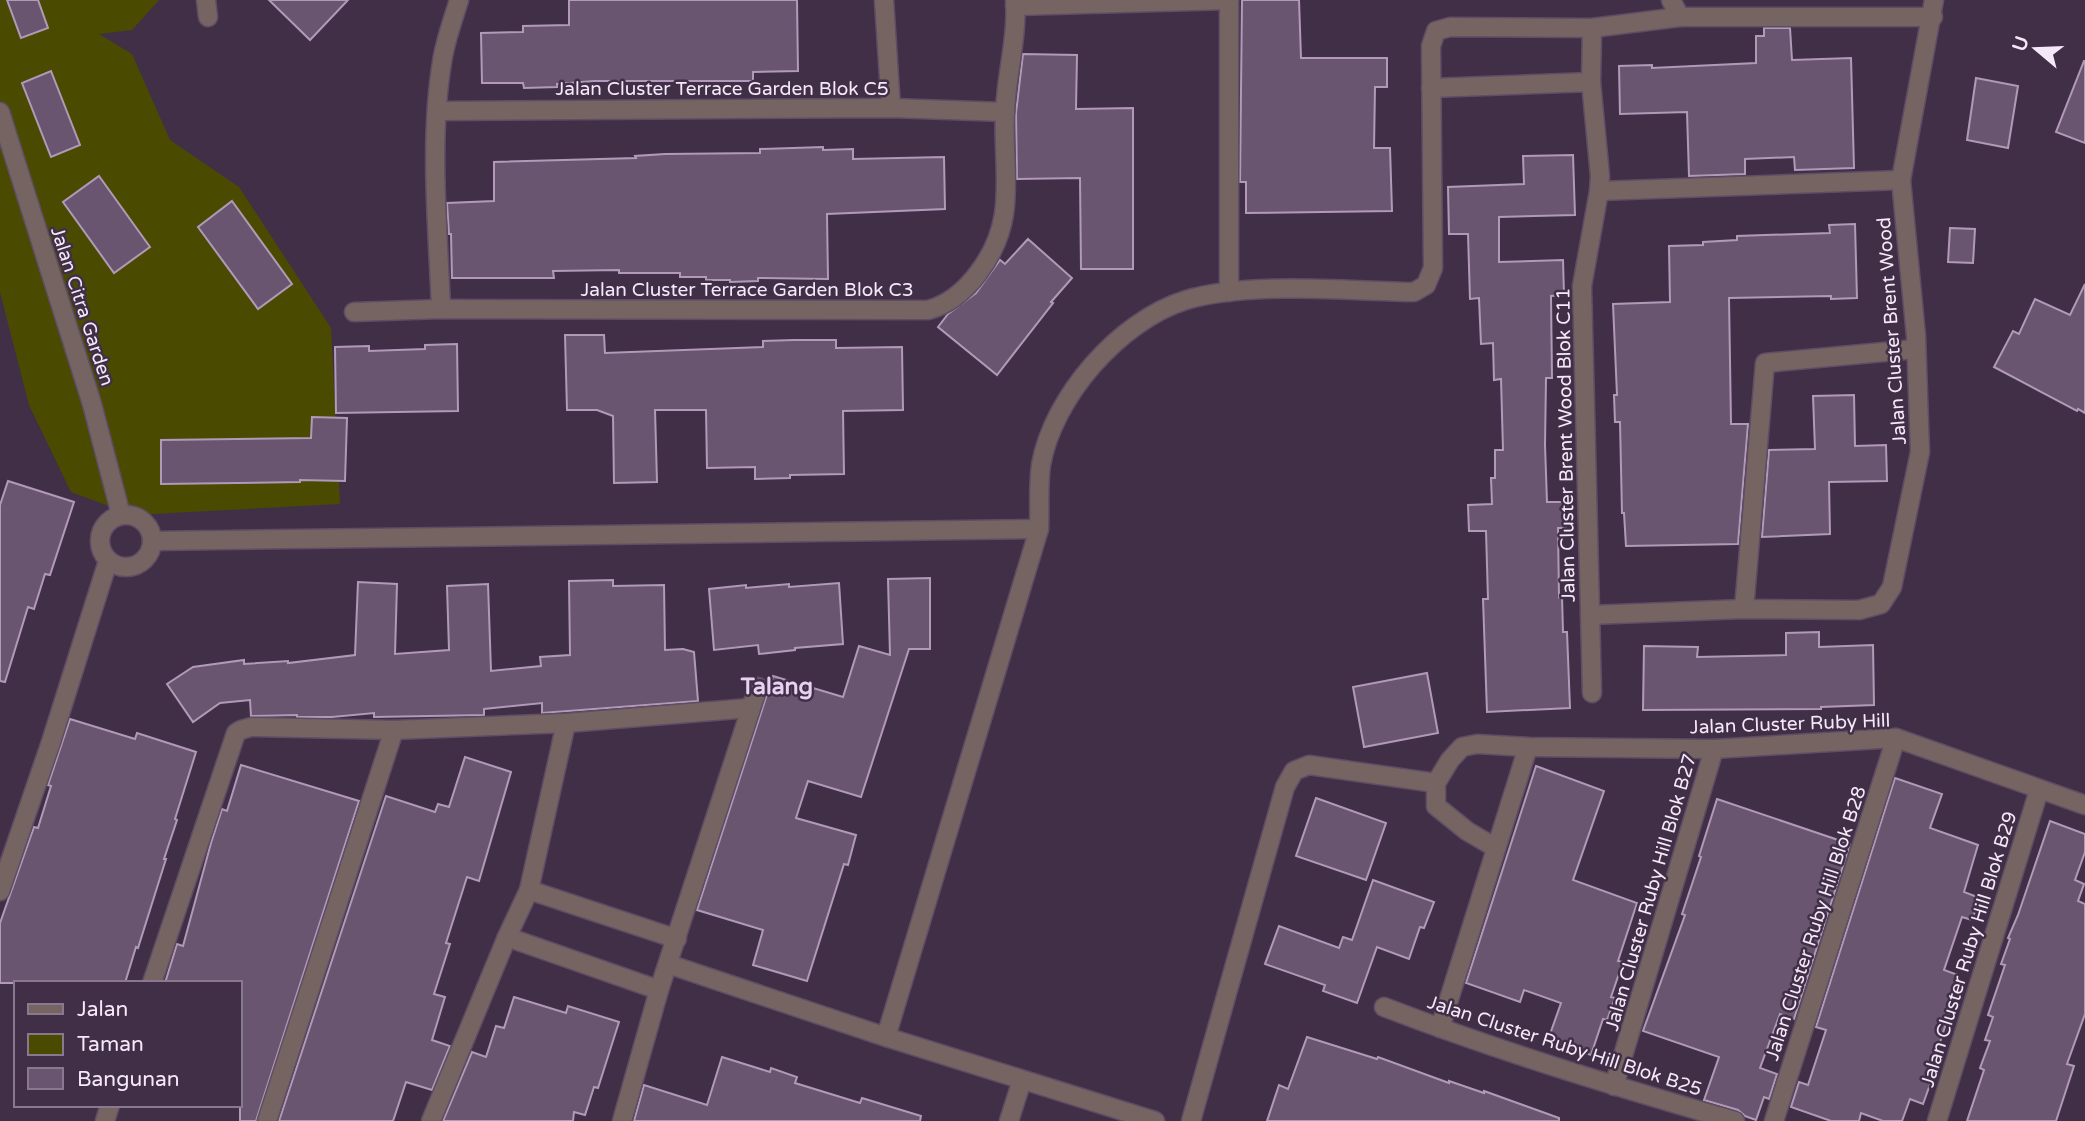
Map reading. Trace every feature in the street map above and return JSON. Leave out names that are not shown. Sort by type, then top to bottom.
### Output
[{"type":"street","points":[[441,309],[436,156],[438,111],[442,61],[459,0]]},
{"type":"street","points":[[884,0],[891,108]]},
{"type":"street","points":[[1015,3],[1229,0],[1229,292]]},
{"type":"street","points":[[1671,0],[1680,18]]},
{"type":"street","name":"Jalan Cluster Terrace Garden Blok C3","points":[[354,312],[441,309],[928,310],[941,307],[973,281],[1001,229],[1004,212],[1005,111],[1015,3]]},
{"type":"street","points":[[886,1037],[1039,529],[1041,466],[1050,434],[1060,411],[1108,347],[1149,317],[1185,300],[1229,292],[1273,290],[1414,292],[1426,285],[1433,268],[1431,39],[1441,28],[1592,28],[1680,18],[1933,8]]},
{"type":"street","name":"Jalan Cluster Brent Wood","points":[[1590,615],[1744,609],[1858,610],[1881,604],[1892,587],[1920,452],[1916,349],[1901,180],[1933,8]]},
{"type":"street","points":[[1592,28],[1591,82],[1600,191],[1901,180]]},
{"type":"street","points":[[1431,88],[1591,82]]},
{"type":"street","name":"Jalan Cluster Terrace Garden Blok C5","points":[[438,111],[891,108],[1005,111]]},
{"type":"street","name":"Jalan Citra Garden","points":[[0,113],[92,404],[121,515]]},
{"type":"street","name":"Jalan Cluster Brent Wood Blok C11","points":[[1590,615],[1581,286],[1600,191]]},
{"type":"street","points":[[1744,609],[1765,363],[1916,349]]},
{"type":"street","points":[[121,515],[132,515],[143,521],[152,541],[145,560],[127,568],[108,561],[99,544],[105,525],[112,518],[121,515]]},
{"type":"street","points":[[152,541],[1039,529]]},
{"type":"street","points":[[0,891],[51,742],[108,561]]},
{"type":"street","points":[[1590,615],[1592,693]]},
{"type":"street","points":[[622,1121],[659,990],[758,687]]},
{"type":"street","points":[[153,981],[236,733],[241,730],[251,727],[394,730],[566,723],[750,708]]},
{"type":"street","points":[[431,1121],[529,890],[566,723]]},
{"type":"street","points":[[267,1121],[394,730]]},
{"type":"street","name":"Jalan Cluster Ruby Hill","points":[[1436,783],[1450,760],[1462,747],[1477,744],[1714,749],[1896,738],[2085,805]]},
{"type":"street","name":"Jalan Cluster Ruby Hill Blok B28","points":[[1774,1121],[1896,738]]},
{"type":"street","points":[[1440,1028],[1528,747]]},
{"type":"street","name":"Jalan Cluster Ruby Hill Blok B27","points":[[1614,1086],[1714,749]]},
{"type":"street","points":[[1191,1121],[1285,787],[1294,771],[1309,765],[1436,783],[1435,799],[1439,810],[1496,848]]},
{"type":"street","name":"Jalan Cluster Ruby Hill Blok B29","points":[[1937,1121],[2039,790]]},
{"type":"street","points":[[529,890],[677,939]]},
{"type":"street","points":[[508,937],[659,990]]},
{"type":"street","points":[[668,964],[886,1037],[1155,1121]]},
{"type":"street","name":"Jalan Cluster Ruby Hill Blok B25","points":[[1384,1007],[1614,1086],[1735,1121]]},
{"type":"street","points":[[1009,1121],[1022,1080]]},
{"type":"green space","points":[[0,0],[159,0],[132,30],[99,34],[132,54],[170,140],[239,187],[331,328],[340,504],[133,515],[71,492],[29,405],[0,292]]},
{"type":"building","points":[[7,0],[38,0],[48,28],[21,38]]},
{"type":"building","points":[[269,0],[348,0],[310,40]]},
{"type":"building","points":[[569,0],[797,0],[798,71],[753,72],[753,81],[594,81],[557,84],[557,87],[524,88],[523,83],[482,83],[481,33],[523,32],[523,26],[569,25]]},
{"type":"building","points":[[1242,0],[1299,0],[1301,58],[1387,58],[1387,87],[1375,87],[1374,148],[1390,148],[1392,211],[1246,213],[1246,182],[1240,182]]},
{"type":"building","points":[[1764,28],[1790,28],[1792,60],[1851,58],[1854,168],[1795,170],[1794,157],[1745,159],[1745,174],[1689,176],[1687,112],[1620,114],[1619,66],[1652,65],[1652,68],[1756,63],[1756,36],[1764,36]]},
{"type":"building","points":[[1023,54],[1077,55],[1076,109],[1133,108],[1133,269],[1081,269],[1080,178],[1017,179],[1016,113]]},
{"type":"building","points":[[2085,61],[2085,143],[2056,132]]},
{"type":"building","points":[[51,71],[80,145],[51,157],[22,83]]},
{"type":"building","points":[[1976,78],[2018,86],[2008,148],[1967,140]]},
{"type":"building","points":[[823,147],[823,150],[853,149],[853,159],[944,157],[945,209],[827,214],[828,279],[758,278],[758,281],[730,282],[706,280],[706,277],[680,277],[680,273],[619,273],[619,270],[553,271],[554,278],[452,278],[447,203],[494,201],[494,162],[636,158],[635,156],[665,154],[760,153],[760,149]]},
{"type":"building","points":[[1573,155],[1575,215],[1499,217],[1499,262],[1563,260],[1564,295],[1551,296],[1552,378],[1546,378],[1545,445],[1547,502],[1565,502],[1566,528],[1558,528],[1559,597],[1562,596],[1563,632],[1567,632],[1570,708],[1487,712],[1483,599],[1488,599],[1486,531],[1469,531],[1468,505],[1492,504],[1491,478],[1495,478],[1495,450],[1503,450],[1501,379],[1494,380],[1493,343],[1481,344],[1479,298],[1470,299],[1468,234],[1449,234],[1448,187],[1524,184],[1523,156]]},
{"type":"building","points":[[99,176],[150,247],[114,273],[63,202]]},
{"type":"building","points":[[232,201],[292,284],[258,309],[198,227]]},
{"type":"building","points":[[1855,224],[1857,298],[1729,298],[1731,424],[1748,424],[1738,544],[1626,546],[1622,513],[1620,422],[1615,422],[1614,395],[1617,395],[1613,304],[1670,302],[1669,246],[1737,240],[1737,236],[1830,233],[1829,225]]},
{"type":"building","points":[[1950,228],[1975,229],[1973,263],[1948,262]]},
{"type":"building","points":[[1028,239],[1072,278],[997,375],[938,327],[948,314],[976,293],[1000,260],[1005,264]]},
{"type":"building","points":[[2085,284],[2085,413],[1994,367],[2013,331],[2019,334],[2035,299],[2070,315]]},
{"type":"building","points":[[565,335],[604,335],[605,353],[763,347],[763,341],[794,340],[836,340],[836,348],[902,347],[903,410],[843,411],[844,474],[755,479],[755,467],[707,468],[706,410],[655,410],[657,482],[614,483],[613,416],[597,410],[567,410]]},
{"type":"building","points":[[457,344],[458,411],[336,413],[335,347],[369,346],[369,351],[425,349],[425,345]]},
{"type":"building","points":[[1854,395],[1855,446],[1886,445],[1887,481],[1829,482],[1830,534],[1762,537],[1769,450],[1815,449],[1813,396]]},
{"type":"building","points":[[312,417],[347,418],[345,481],[161,484],[161,440],[311,438]]},
{"type":"building","points":[[8,481],[74,502],[50,575],[45,574],[34,609],[28,607],[5,682],[0,681],[0,505]]},
{"type":"building","points":[[930,578],[930,649],[909,649],[861,797],[808,781],[796,818],[856,835],[848,865],[844,864],[807,981],[753,965],[763,930],[697,910],[773,676],[843,697],[859,646],[890,655],[888,579]]},
{"type":"building","points":[[613,580],[613,586],[664,585],[665,650],[683,649],[694,652],[698,701],[542,713],[542,703],[484,709],[484,715],[374,717],[374,713],[297,717],[251,716],[250,700],[220,703],[193,722],[167,684],[193,667],[244,660],[244,664],[288,663],[355,655],[358,582],[397,584],[395,654],[449,650],[447,586],[488,584],[491,671],[541,666],[540,657],[570,655],[569,581]]},
{"type":"building","points":[[839,583],[843,644],[759,654],[758,645],[714,650],[709,589],[746,585],[746,588]]},
{"type":"building","points":[[1819,632],[1819,647],[1873,645],[1874,705],[1821,709],[1643,710],[1644,646],[1698,647],[1697,657],[1786,655],[1786,633]]},
{"type":"building","points":[[1427,673],[1438,733],[1364,747],[1353,687]]},
{"type":"building","points":[[70,719],[135,739],[137,733],[196,752],[175,819],[177,820],[166,859],[126,981],[0,983],[0,923],[34,827],[38,828],[51,786],[48,785]]},
{"type":"building","points":[[465,757],[511,772],[479,881],[467,877],[446,943],[450,944],[434,994],[445,997],[432,1040],[450,1046],[432,1090],[406,1082],[393,1121],[279,1121],[386,796],[435,812],[438,804],[449,807]]},
{"type":"building","points":[[241,765],[359,801],[256,1121],[240,1121],[242,981],[166,981],[177,944],[183,946],[222,809],[227,811]]},
{"type":"building","points":[[1536,766],[1604,791],[1573,880],[1637,903],[1618,961],[1623,962],[1611,997],[1615,998],[1607,1020],[1603,1019],[1591,1055],[1548,1040],[1561,1003],[1524,990],[1520,1002],[1466,983]]},
{"type":"building","points":[[1895,778],[1942,794],[1930,828],[1978,845],[1964,892],[1980,898],[1972,920],[1962,917],[1944,970],[1958,975],[1950,997],[1954,998],[1937,1052],[1941,1054],[1923,1104],[1910,1099],[1902,1121],[1883,1121],[1861,1113],[1859,1121],[1831,1121],[1791,1107],[1799,1082],[1808,1085],[1826,1030],[1816,1027]]},
{"type":"building","points":[[1316,798],[1386,823],[1366,880],[1296,856]]},
{"type":"building","points":[[1717,799],[1850,844],[1794,1019],[1780,1014],[1760,1068],[1777,1074],[1769,1099],[1764,1097],[1756,1120],[1738,1110],[1704,1100],[1719,1057],[1643,1031],[1685,915],[1682,914]]},
{"type":"building","points":[[2050,821],[2085,834],[2085,852],[2075,880],[2084,884],[2078,901],[2085,904],[2085,1014],[2067,1064],[2074,1066],[2056,1121],[1967,1121],[1984,1070],[1980,1068],[1990,1041],[1985,1040],[1993,1017],[1988,1015],[2005,965],[2001,964],[2010,939],[2008,938]]},
{"type":"building","points":[[1373,880],[1434,902],[1424,928],[1420,927],[1409,959],[1377,947],[1357,1003],[1323,991],[1325,985],[1265,964],[1279,926],[1339,948],[1343,937],[1352,940]]},
{"type":"building","points":[[514,997],[566,1013],[568,1006],[619,1022],[598,1088],[594,1087],[585,1115],[574,1112],[573,1121],[443,1121],[472,1052],[486,1057],[496,1026],[504,1028]]},
{"type":"building","points":[[1307,1037],[1377,1059],[1378,1057],[1449,1083],[1484,1091],[1559,1118],[1559,1121],[1267,1121],[1279,1085],[1288,1089]]},
{"type":"building","points":[[722,1057],[770,1072],[771,1068],[797,1077],[795,1083],[860,1103],[862,1098],[921,1116],[920,1121],[634,1121],[644,1085],[707,1105]]},
{"type":"district","name":"Talang","points":[[777,686]]}]
